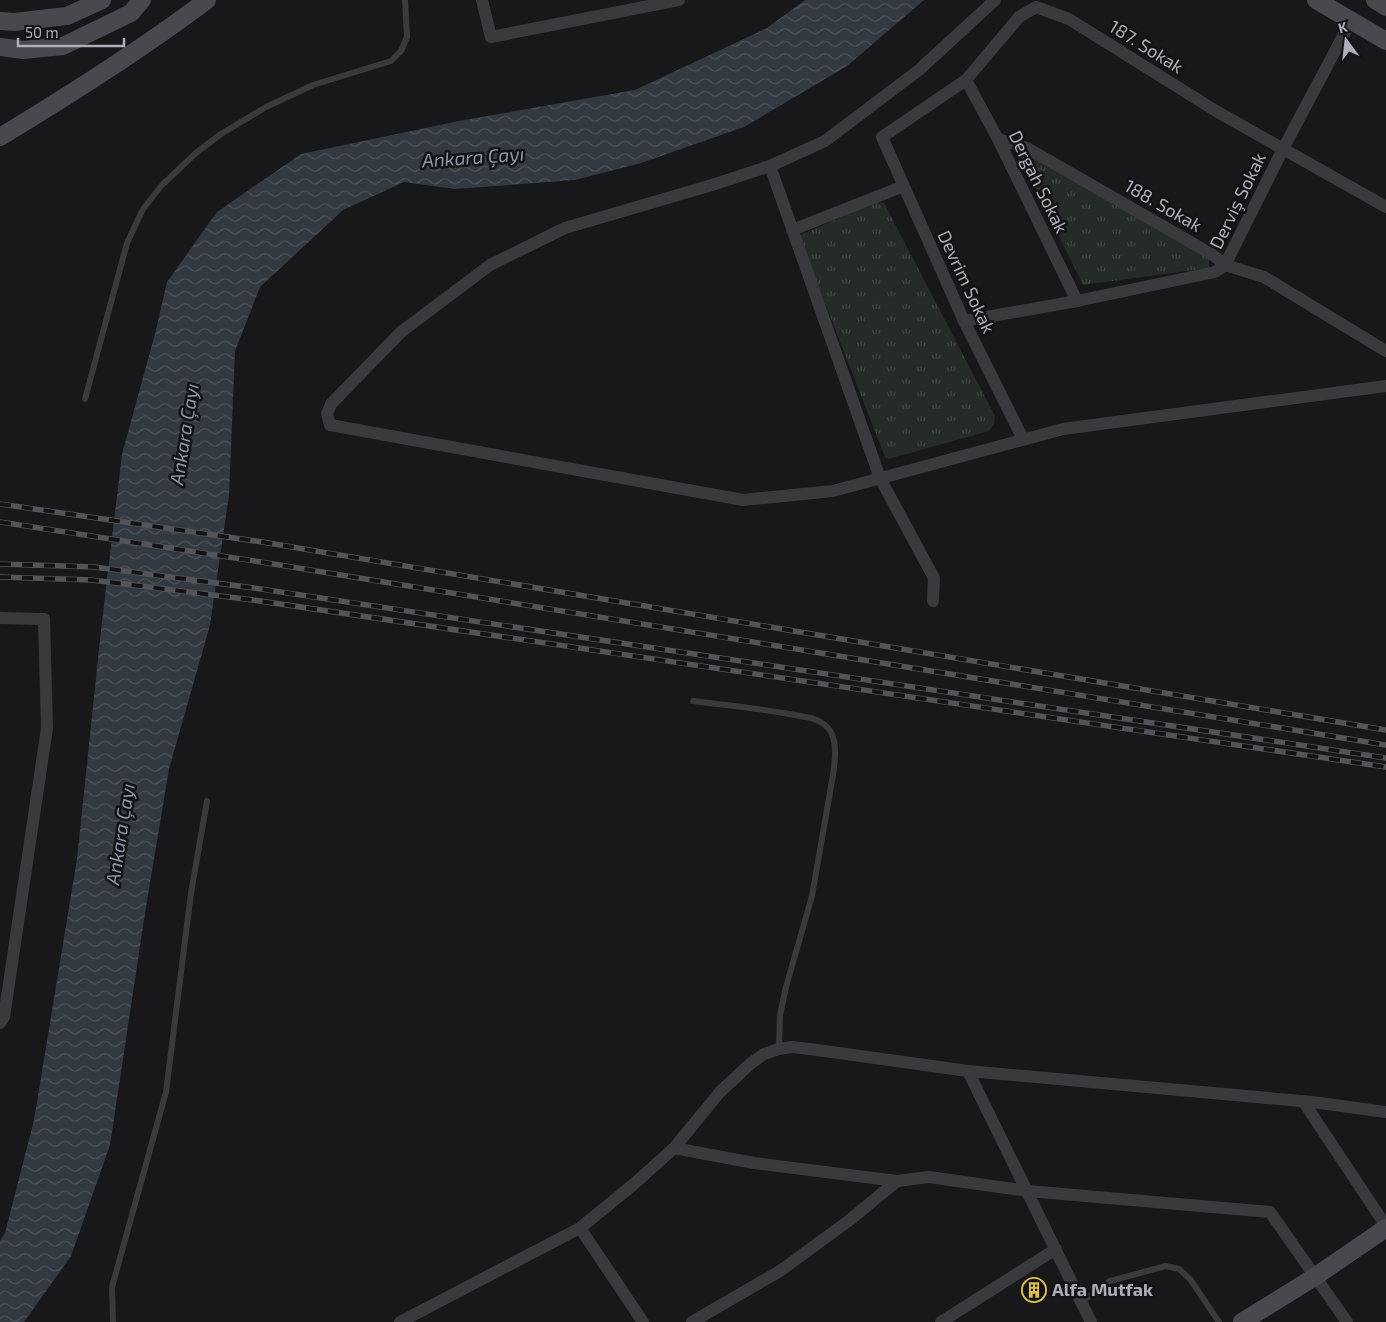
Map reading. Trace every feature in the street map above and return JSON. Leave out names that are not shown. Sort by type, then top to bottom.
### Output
[{"type":"street","points":[[0,21],[14,22],[67,16],[102,0]]},
{"type":"street","points":[[0,47],[24,50],[62,46],[131,13],[142,0]]},
{"type":"street","points":[[0,137],[59,102],[181,20],[207,0]]},
{"type":"street","points":[[482,0],[490,37],[679,0]]},
{"type":"street","points":[[995,0],[919,70],[825,142],[770,166],[565,228],[490,265],[401,332],[331,404],[327,414],[330,425],[744,500],[833,491],[1064,429],[1386,386]]},
{"type":"street","points":[[1316,0],[1386,41]]},
{"type":"street","points":[[1374,0],[1386,7]]},
{"type":"street","name":"187. Sokak","points":[[882,137],[966,80],[1019,17],[1036,7],[1069,19],[1216,111],[1386,208]]},
{"type":"street","name":"Derviş Sokak","points":[[964,322],[1215,272],[1226,265],[1283,149],[1351,21]]},
{"type":"street","name":"Dergah Sokak","points":[[966,80],[998,140],[1077,301]]},
{"type":"street","name":"Devrim Sokak","points":[[882,137],[964,322],[1023,439]]},
{"type":"street","name":"188. Sokak","points":[[998,140],[1027,148],[1213,255],[1226,265],[1264,277],[1386,351]]},
{"type":"street","points":[[770,166],[880,478],[934,578],[933,601]]},
{"type":"street","points":[[792,230],[904,186]]},
{"type":"street","points":[[0,618],[44,619],[47,728],[4,1017],[0,1023]]},
{"type":"street","points":[[400,1322],[580,1228],[674,1148],[720,1092],[750,1064],[764,1054],[779,1049],[792,1047],[968,1071],[1304,1101],[1386,1112]]},
{"type":"street","points":[[968,1071],[1091,1322]]},
{"type":"street","points":[[1242,1322],[1316,1276],[1386,1227],[1304,1101]]},
{"type":"street","points":[[674,1148],[754,1162],[898,1181],[929,1177],[1028,1191],[1270,1212],[1347,1322]]},
{"type":"street","points":[[692,1322],[780,1270],[851,1219],[898,1181]]},
{"type":"street","points":[[580,1228],[643,1322]]},
{"type":"street","points":[[941,1322],[1056,1249]]},
{"type":"lane","points":[[85,399],[127,243],[144,210],[162,184],[178,168],[215,138],[266,107],[313,86],[392,61],[401,51],[407,38],[405,0]]},
{"type":"lane","points":[[693,701],[806,717],[825,725],[834,742],[834,775],[812,896],[780,1015],[779,1049]]},
{"type":"lane","points":[[113,1322],[112,1287],[166,1092],[191,893],[207,801]]},
{"type":"lane","points":[[1081,1302],[1110,1281],[1166,1266],[1180,1269],[1190,1279],[1219,1322]]},
{"type":"green space","points":[[1023,153],[1209,258],[1209,268],[1083,285],[1022,161]]},
{"type":"green space","points":[[879,201],[884,203],[995,416],[994,424],[989,431],[888,459],[885,457],[800,239],[802,234]]},
{"type":"water","name":"Ankara Çayı","points":[[805,0],[924,0],[847,66],[744,127],[641,163],[575,180],[455,189],[404,182],[343,210],[260,287],[235,351],[229,495],[210,625],[169,769],[110,1145],[71,1256],[24,1322],[0,1322],[0,1241],[5,1233],[34,1120],[77,859],[122,454],[155,334],[167,282],[217,212],[301,154],[459,121],[635,90],[767,28]]},
{"type":"railway","points":[[0,504],[262,542],[1386,730]]},
{"type":"railway","points":[[0,522],[261,562],[1386,745]]},
{"type":"railway","points":[[0,564],[94,567],[254,588],[1386,758]]},
{"type":"railway","points":[[0,577],[92,580],[253,600],[1386,767]]},
{"type":"place","name":"Alfa Mutfak","points":[[1034,1290]]}]
